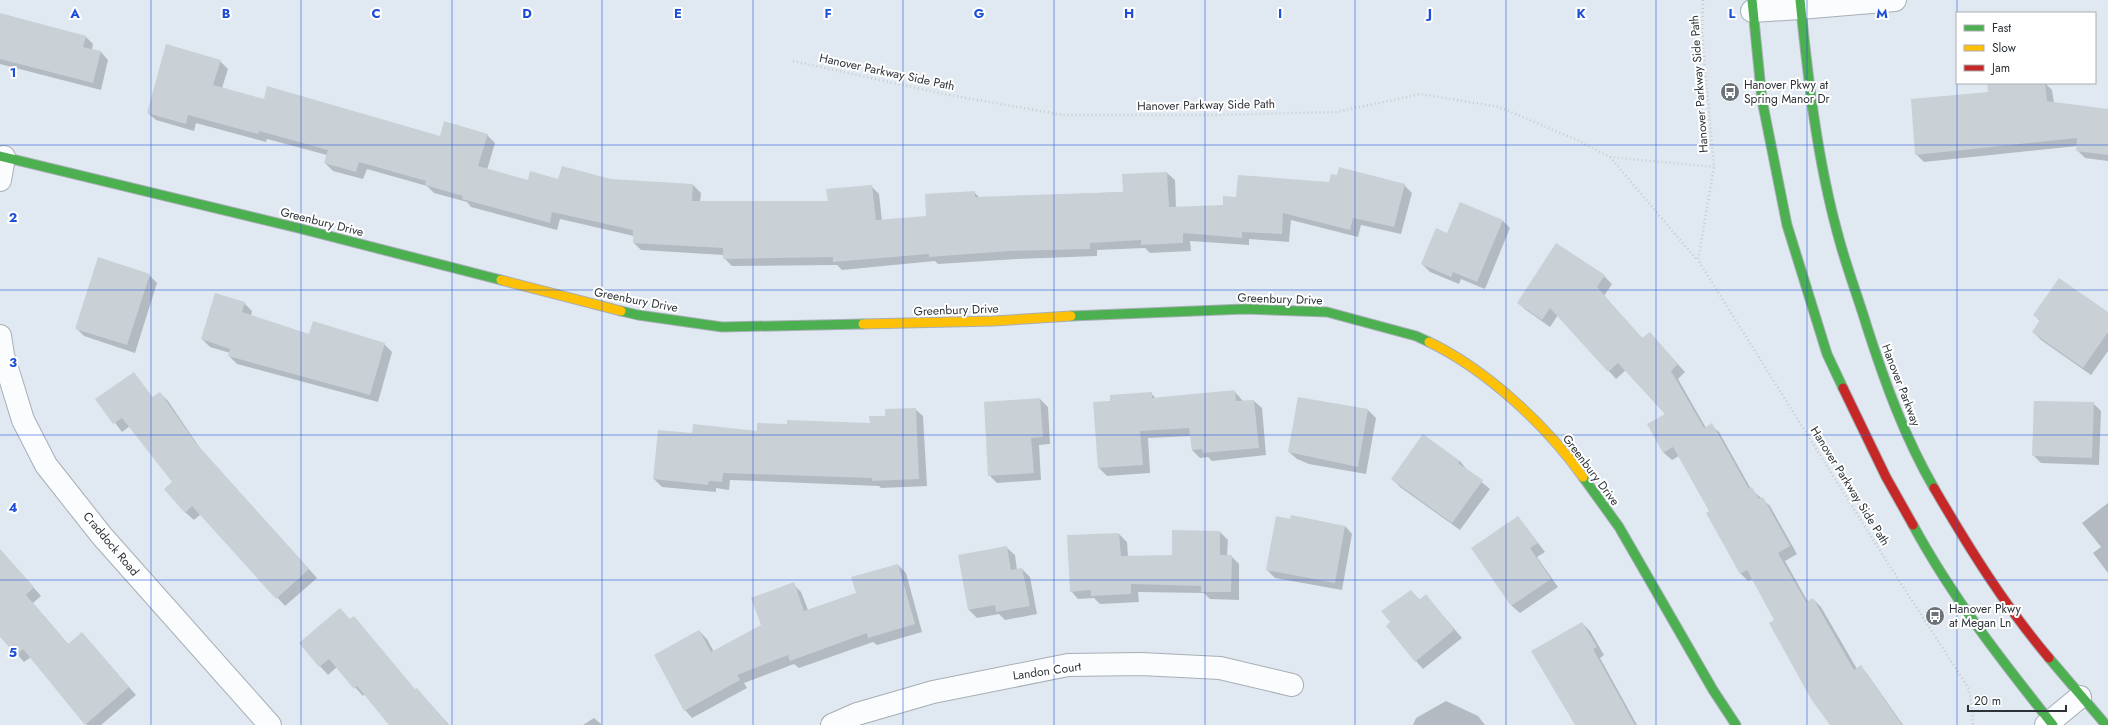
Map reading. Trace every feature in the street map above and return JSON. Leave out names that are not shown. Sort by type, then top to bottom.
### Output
[{"type":"street","points":[[1895,0],[1752,5],[1762,100],[1787,225],[1827,354],[1886,477],[1936,568],[1998,657],[2050,724],[2080,697]]},
{"type":"street","name":"Hanover Parkway","points":[[1800,4],[1806,59],[1826,185],[1838,236],[1884,379],[1916,457],[1975,558],[2027,632],[2080,697],[2106,725]]},
{"type":"street","points":[[0,180],[2,157]]},
{"type":"street","name":"Greenbury Drive","points":[[2,157],[298,228],[638,315],[722,327],[994,321],[1114,313],[1245,309],[1327,312],[1416,336],[1443,349],[1476,370],[1529,415],[1563,449],[1619,527],[1713,690],[1736,725]]},
{"type":"street","name":"Craddock Road","points":[[0,336],[3,355],[23,420],[46,465],[102,536],[270,725]]},
{"type":"street","name":"Landon Court","points":[[832,725],[857,714],[933,692],[1068,666],[1141,664],[1220,668],[1292,685]]},
{"type":"path","name":"Hanover Parkway Side Path","points":[[1698,260],[1714,166],[1702,33],[1703,0]]},
{"type":"path","name":"Hanover Parkway Side Path","points":[[793,61],[944,94],[1063,115],[1217,115],[1336,112],[1421,94],[1499,108],[1577,140],[1610,157],[1698,260],[1882,554],[1969,689],[1973,725]]},
{"type":"path","name":"Hanover Parkway Side Path","points":[[1610,157],[1714,166]]},
{"type":"building","points":[[0,13],[86,36],[83,47],[101,51],[93,83],[0,59]]},
{"type":"building","points":[[166,44],[221,60],[213,85],[264,99],[267,86],[440,136],[444,121],[488,134],[478,166],[528,180],[530,171],[558,179],[562,166],[611,179],[693,184],[692,201],[828,201],[826,189],[872,185],[876,220],[926,216],[925,194],[975,191],[975,197],[1123,192],[1122,174],[1167,172],[1169,207],[1223,205],[1223,196],[1236,197],[1238,175],[1329,182],[1331,174],[1337,175],[1339,167],[1405,184],[1394,227],[1353,218],[1350,230],[1283,213],[1282,234],[1242,232],[1242,238],[1183,233],[1183,243],[1141,245],[1141,240],[1090,243],[1090,249],[1009,251],[929,257],[929,254],[833,262],[833,257],[723,259],[723,248],[633,243],[633,230],[552,212],[550,223],[462,199],[463,196],[425,185],[426,181],[359,162],[356,172],[324,163],[328,150],[259,131],[258,134],[188,115],[186,124],[147,113]]},
{"type":"building","points":[[1987,84],[2045,84],[2047,101],[2108,109],[2108,155],[2076,151],[2077,138],[1915,155],[1911,99],[1988,92]]},
{"type":"building","points":[[1460,202],[1503,220],[1477,282],[1453,272],[1451,277],[1421,264],[1436,228],[1447,233]]},
{"type":"building","points":[[1556,243],[1605,275],[1597,287],[1642,338],[1650,332],[1678,364],[1671,371],[1704,428],[1712,423],[1749,489],[1752,487],[1759,499],[1763,497],[1790,546],[1778,553],[1806,602],[1813,598],[1854,670],[1861,665],[1902,725],[1830,725],[1811,699],[1769,623],[1774,620],[1747,570],[1740,574],[1706,513],[1709,511],[1673,447],[1663,453],[1647,424],[1665,414],[1618,363],[1608,372],[1550,308],[1542,320],[1517,303]]},
{"type":"building","points":[[98,257],[150,274],[127,345],[75,329]]},
{"type":"building","points":[[2059,278],[2108,312],[2108,332],[2083,368],[2032,332],[2040,320],[2033,315]]},
{"type":"building","points":[[215,293],[245,302],[242,312],[309,334],[313,321],[385,343],[370,395],[228,356],[230,349],[201,339]]},
{"type":"building","points":[[134,372],[152,397],[160,392],[195,442],[309,569],[276,599],[192,506],[185,513],[164,489],[172,482],[122,418],[113,424],[95,399]]},
{"type":"building","points":[[1235,390],[1236,401],[1254,400],[1259,448],[1203,453],[1202,449],[1192,450],[1189,428],[1140,431],[1143,465],[1098,468],[1093,402],[1110,401],[1110,395],[1152,392],[1152,398]]},
{"type":"building","points":[[1298,397],[1368,409],[1358,467],[1288,452]]},
{"type":"building","points":[[1040,398],[1043,437],[1031,438],[1034,473],[988,476],[984,402]]},
{"type":"building","points":[[2034,401],[2094,402],[2092,458],[2032,456]]},
{"type":"building","points":[[916,408],[919,479],[872,481],[872,478],[723,473],[722,482],[709,481],[708,485],[653,479],[658,430],[692,433],[693,424],[757,431],[757,423],[787,424],[787,420],[870,423],[869,416],[885,416],[885,409]]},
{"type":"building","points":[[1423,434],[1460,461],[1458,463],[1483,480],[1452,523],[1391,479]]},
{"type":"building","points":[[1291,515],[1345,526],[1335,583],[1266,570],[1276,516],[1290,519]]},
{"type":"building","points":[[1518,516],[1538,543],[1530,548],[1551,579],[1511,606],[1471,548]]},
{"type":"building","points":[[1172,530],[1220,531],[1220,555],[1232,555],[1231,592],[1201,592],[1201,586],[1131,584],[1131,594],[1091,596],[1091,590],[1070,592],[1067,535],[1119,533],[1121,556],[1172,555]]},
{"type":"building","points":[[1007,546],[1011,570],[1022,568],[1030,606],[996,612],[995,605],[968,610],[958,555]]},
{"type":"building","points":[[0,549],[34,587],[26,595],[68,644],[82,632],[129,687],[85,725],[23,649],[16,655],[0,637]]},
{"type":"building","points":[[898,564],[915,624],[868,638],[867,633],[790,661],[788,655],[737,675],[740,680],[684,711],[654,655],[699,630],[711,652],[761,625],[751,598],[794,582],[804,611],[856,593],[851,577]]},
{"type":"building","points":[[1411,590],[1419,600],[1426,594],[1454,630],[1415,662],[1386,626],[1390,622],[1381,611]]},
{"type":"building","points":[[340,608],[350,619],[354,616],[415,689],[417,688],[448,725],[389,725],[357,686],[354,689],[329,659],[319,667],[299,643]]},
{"type":"building","points":[[1582,622],[1597,647],[1593,649],[1635,725],[1575,725],[1531,651]]},
{"type":"traffic: fast","points":[[1752,0],[1762,100],[1787,225],[1827,354],[1843,388]]},
{"type":"traffic: fast","points":[[1800,0],[1814,118],[1824,177],[1841,247],[1888,389],[1914,450],[1934,488]]},
{"type":"traffic: fast","points":[[0,156],[298,228],[501,280]]},
{"type":"traffic: fast","points":[[1071,316],[1245,309],[1327,312],[1416,336],[1429,342]]},
{"type":"traffic: fast","points":[[621,311],[638,315],[722,327],[863,324]]},
{"type":"traffic: fast","points":[[1583,477],[1619,527],[1713,690],[1736,725]]},
{"type":"traffic: fast","points":[[1913,525],[1944,578],[1978,628],[2053,725]]},
{"type":"traffic: fast","points":[[2049,658],[2106,725]]},
{"type":"traffic: slow","points":[[501,280],[621,311]]},
{"type":"traffic: slow","points":[[863,324],[994,321],[1071,316]]},
{"type":"traffic: slow","points":[[1429,342],[1472,368],[1514,400],[1551,438],[1583,477]]},
{"type":"traffic: jam","points":[[1843,388],[1886,477],[1913,525]]},
{"type":"traffic: jam","points":[[1934,488],[1988,576],[2017,618],[2049,658]]},
{"type":"place","name":"Hanover Pkwy at Spring Manor Dr","points":[[1730,92]]},
{"type":"place","name":"Hanover Pkwy at Megan Ln","points":[[1935,616]]}]
